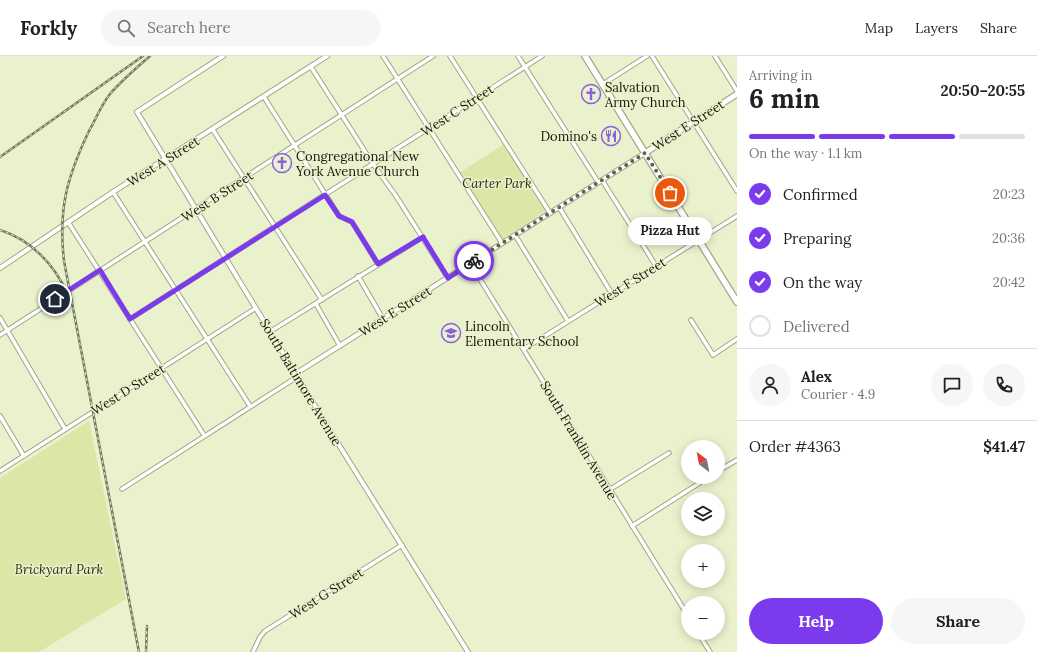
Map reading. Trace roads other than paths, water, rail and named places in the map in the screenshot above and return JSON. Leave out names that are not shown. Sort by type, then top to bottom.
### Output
[{"type":"highway","points":[[585,56],[737,302]]},
{"type":"main road","name":"West E Street","points":[[645,153],[694,122],[737,92]]},
{"type":"street","name":"South Baltimore Avenue","points":[[223,56],[137,112],[271,332],[296,376],[468,652]]},
{"type":"street","name":"West A Street","points":[[0,268],[113,192],[213,130],[327,56]]},
{"type":"street","points":[[383,56],[430,127],[502,243]]},
{"type":"street","name":"West B Street","points":[[0,335],[433,56]]},
{"type":"street","points":[[450,56],[550,213]]},
{"type":"street","points":[[518,56],[656,266]]},
{"type":"street","name":"West C Street","points":[[130,319],[542,56]]},
{"type":"street","points":[[603,84],[647,56]]},
{"type":"street","points":[[652,56],[737,191]]},
{"type":"street","points":[[715,56],[737,92]]},
{"type":"street","points":[[311,67],[373,164],[423,237],[448,278]]},
{"type":"street","points":[[264,97],[339,216],[352,222],[378,264]]},
{"type":"street","points":[[213,130],[276,226],[322,300]]},
{"type":"street","name":"West E Street","points":[[122,489],[340,346],[645,153]]},
{"type":"street","points":[[113,192],[250,406]]},
{"type":"street","points":[[559,207],[612,294]]},
{"type":"street","name":"West F Street","points":[[524,349],[737,216]]},
{"type":"street","points":[[68,222],[204,435]]},
{"type":"street","points":[[515,235],[568,321]]},
{"type":"street","points":[[271,332],[358,276],[423,237]]},
{"type":"street","name":"South Franklin Avenue","points":[[470,263],[681,605]]},
{"type":"street","points":[[358,276],[383,319]]},
{"type":"street","points":[[316,304],[340,346]]},
{"type":"street","name":"West D Street","points":[[0,471],[256,308]]},
{"type":"street","points":[[0,318],[66,429]]},
{"type":"street","points":[[691,320],[713,356],[737,339]]},
{"type":"street","points":[[0,416],[24,456]]},
{"type":"street","points":[[609,490],[669,452]]},
{"type":"street","points":[[725,467],[737,460]]},
{"type":"street","points":[[632,526],[698,484]]},
{"type":"street","name":"West G Street","points":[[253,652],[254,646],[266,631],[402,545]]},
{"type":"street","points":[[702,640],[710,652]]},
{"type":"railway","points":[[0,157],[143,56]]},
{"type":"railway","points":[[139,652],[64,261],[62,225],[63,209],[70,179],[75,163],[89,131],[107,98],[129,74],[150,56]]},
{"type":"railway","points":[[0,230],[22,240],[40,254],[62,282],[67,293]]},
{"type":"railway","points":[[146,652],[147,626]]},
{"type":"place","name":"Salvation Army Church","points":[[591,94]]},
{"type":"place","name":"Domino's","points":[[611,136]]},
{"type":"place","name":"Congregational New York Avenue Church","points":[[282,163]]},
{"type":"place","name":"Pizza Hut","points":[[670,193]]},
{"type":"place","name":"Lincoln Elementary School","points":[[451,333]]},
{"type":"park label","name":"Carter Park","points":[[497,183]]},
{"type":"park label","name":"Brickyard Park","points":[[59,569]]}]
